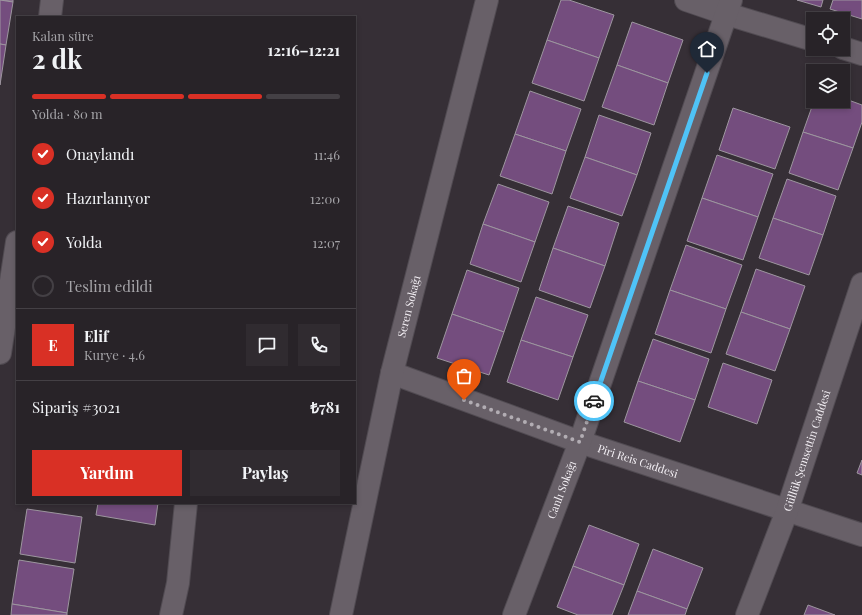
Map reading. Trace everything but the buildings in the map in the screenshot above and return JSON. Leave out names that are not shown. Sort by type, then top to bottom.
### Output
[{"type":"street","points":[[50,16],[52,0]]},
{"type":"street","name":"Seren Sokağı","points":[[341,615],[392,373],[487,0]]},
{"type":"street","points":[[686,0],[729,7],[806,37]]},
{"type":"street","name":"Canlı Sokağı","points":[[514,615],[580,442],[729,7]]},
{"type":"street","points":[[850,50],[862,54]]},
{"type":"street","points":[[5,339],[16,250]]},
{"type":"street","name":"Güllük Şemsettin Caddesi","points":[[746,615],[787,510],[862,284]]},
{"type":"street","name":"Piri Reis Caddesi","points":[[392,373],[580,442],[862,535]]},
{"type":"street","points":[[171,615],[178,583],[186,504]]},
{"type":"way so far","points":[[464,400],[580,442],[594,401]]},
{"type":"route","points":[[594,401],[707,73]]}]
